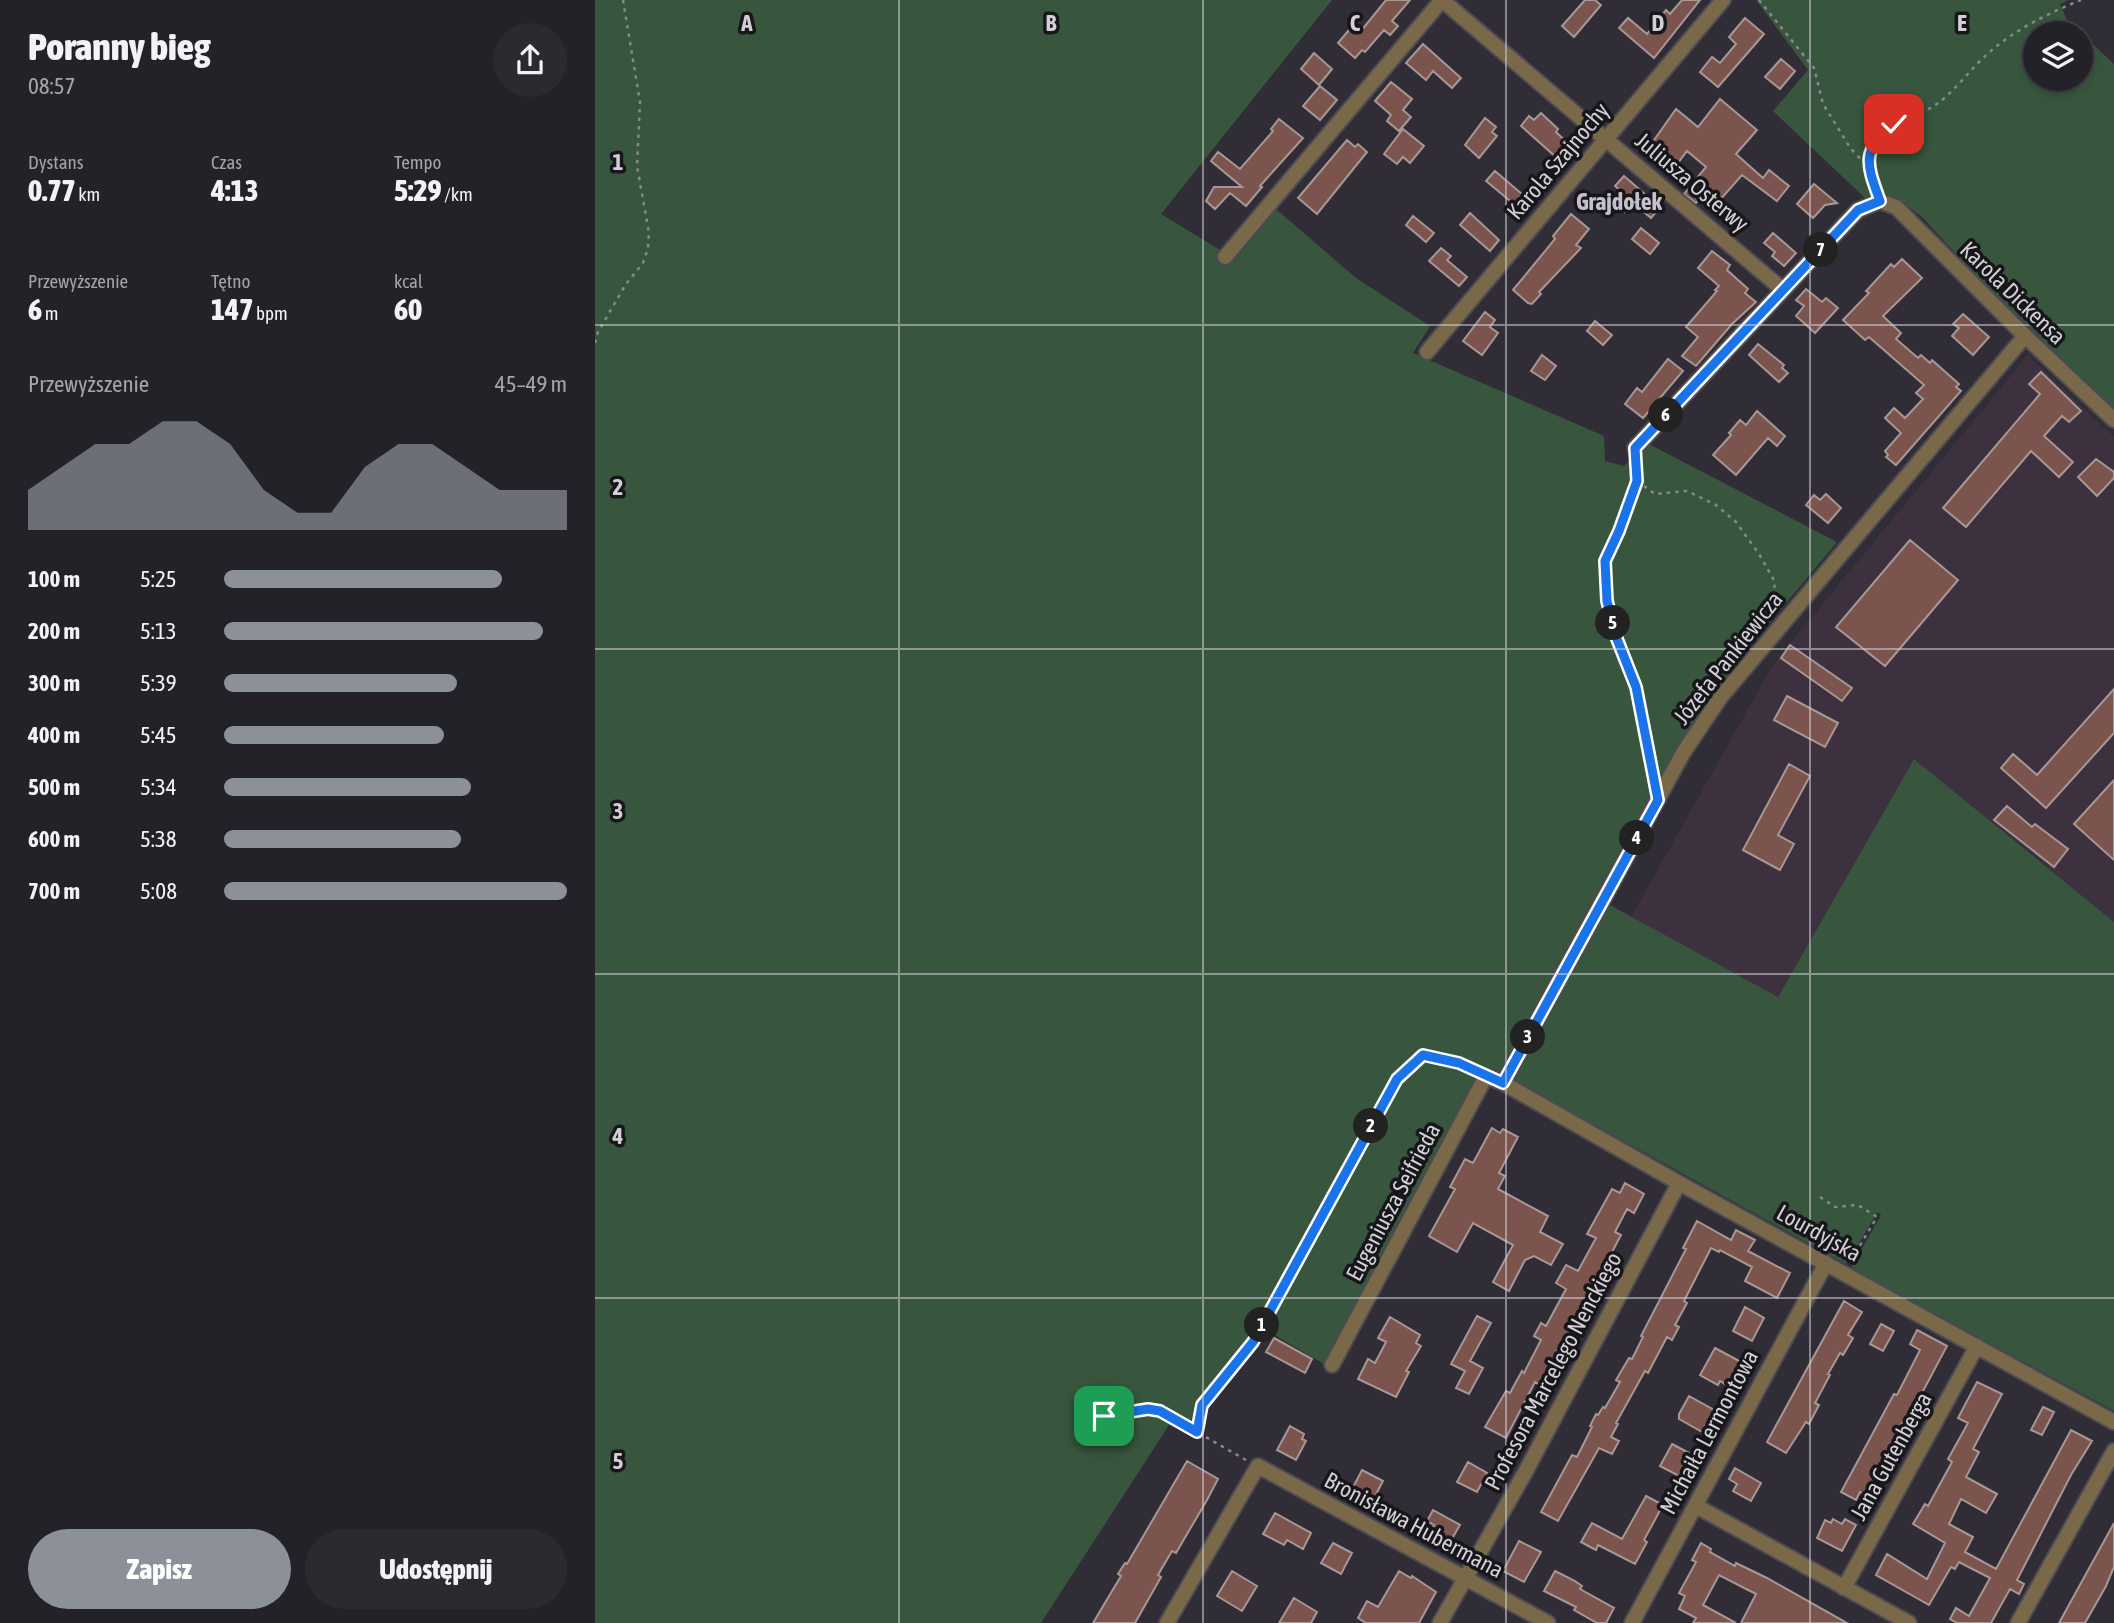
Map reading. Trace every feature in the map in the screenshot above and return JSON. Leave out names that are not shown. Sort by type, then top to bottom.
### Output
[{"type":"street","name":"Juliusza Osterwy","points":[[1442,0],[1783,290]]},
{"type":"street","points":[[1225,257],[1442,0]]},
{"type":"street","name":"Karola Szajnochy","points":[[1427,352],[1723,0]]},
{"type":"street","points":[[1635,448],[1858,210],[1880,201]]},
{"type":"street","name":"Karola Dickensa","points":[[1880,201],[1896,207],[2114,421]]},
{"type":"street","name":"Józefa Pankiewicza","points":[[1503,1083],[1683,753],[1720,698],[2025,336]]},
{"type":"street","points":[[1486,1076],[1503,1083]]},
{"type":"street","name":"Eugeniusza Seifrieda","points":[[1332,1365],[1486,1076]]},
{"type":"street","name":"Lourdyjska","points":[[1503,1083],[2114,1422]]},
{"type":"street","name":"Profesora Marcelego Nenckiego","points":[[1440,1623],[1527,1469],[1679,1183]]},
{"type":"street","name":"Michaiła Lermontowa","points":[[1633,1623],[1826,1263]]},
{"type":"street","name":"Jana Gutenberga","points":[[1845,1588],[1977,1346]]},
{"type":"street","points":[[2018,1623],[2114,1451]]},
{"type":"street","name":"Bronisława Hubermana","points":[[1167,1623],[1258,1466],[1548,1623]]},
{"type":"street","points":[[1696,1506],[1909,1623]]},
{"type":"path","points":[[595,343],[598,332],[626,284],[643,263],[649,248],[649,233],[637,166],[640,102],[624,0]]},
{"type":"path","points":[[1759,0],[1814,68],[1823,104],[1850,149],[1868,167],[1880,201]]},
{"type":"path","points":[[1868,167],[1870,150],[1878,136],[1894,124],[1933,106],[1948,95],[1981,59],[2033,22],[2081,0]]},
{"type":"path","points":[[1635,448],[1637,481],[1605,561],[1607,601],[1617,639],[1636,687],[1653,775]]},
{"type":"path","points":[[1637,481],[1655,494],[1687,491],[1716,505],[1737,522],[1775,582],[1767,629],[1772,637]]},
{"type":"path","points":[[1197,1432],[1202,1405],[1253,1342],[1397,1079],[1423,1055],[1459,1063],[1486,1076]]},
{"type":"path","points":[[1820,1198],[1835,1207],[1858,1205],[1877,1217],[1845,1273]]},
{"type":"path","points":[[1104,1416],[1148,1409],[1160,1411],[1231,1451]]},
{"type":"shaded area","points":[[2028,355],[2114,437],[2114,922],[1914,759],[1778,997],[1631,917],[1774,663]]},
{"type":"green space","points":[[595,0],[1332,0],[1161,214],[1235,259],[1276,209],[1356,278],[1430,326],[1413,353],[1604,436],[1605,461],[1624,466],[1647,443],[1837,542],[1724,681],[1673,754],[1633,835],[1586,945],[1610,905],[1778,997],[1914,759],[2114,922],[2114,1411],[1851,1268],[1881,1215],[1878,1212],[1846,1264],[1493,1069],[1486,1068],[1324,1364],[1261,1327],[1184,1429],[1171,1422],[1041,1623],[595,1623]]},
{"type":"green space","points":[[1756,0],[2069,0],[2060,4],[2068,21],[2023,21],[2023,91],[2093,91],[2093,44],[2114,64],[2114,411],[1970,269],[1922,217],[1899,200],[1881,194],[1865,198],[1773,111],[1808,70]]},
{"type":"building","points":[[1386,0],[1410,0],[1392,21],[1398,26],[1390,35],[1384,30],[1365,52],[1362,50],[1355,58],[1338,43],[1354,24],[1361,31]]},
{"type":"building","points":[[1585,0],[1595,0],[1601,5],[1574,37],[1562,26]]},
{"type":"building","points":[[1682,0],[1700,0],[1654,58],[1619,28],[1628,18],[1647,34],[1666,10],[1670,14]]},
{"type":"building","points":[[1745,18],[1764,34],[1718,87],[1700,72],[1712,57],[1720,63],[1736,44],[1729,37]]},
{"type":"building","points":[[1423,44],[1461,78],[1452,88],[1433,71],[1426,80],[1406,63]]},
{"type":"building","points":[[1314,53],[1332,69],[1319,85],[1301,69]]},
{"type":"building","points":[[1781,59],[1795,71],[1780,89],[1765,77]]},
{"type":"building","points":[[1391,82],[1412,99],[1403,110],[1411,117],[1399,131],[1387,121],[1391,115],[1375,101]]},
{"type":"building","points":[[1320,86],[1337,100],[1320,120],[1303,106]]},
{"type":"building","points":[[1720,99],[1757,130],[1736,154],[1763,178],[1769,170],[1789,186],[1777,201],[1742,175],[1719,201],[1707,190],[1696,203],[1684,194],[1706,167],[1687,151],[1678,163],[1652,143],[1676,109],[1698,127]]},
{"type":"building","points":[[1541,113],[1570,145],[1558,159],[1521,126],[1529,116],[1534,120]]},
{"type":"building","points":[[1485,118],[1496,127],[1492,132],[1497,136],[1479,158],[1465,145]]},
{"type":"building","points":[[1279,119],[1303,138],[1260,186],[1262,187],[1246,206],[1230,193],[1215,209],[1206,201],[1214,187],[1242,187],[1211,161],[1218,152],[1240,169],[1273,131],[1271,129]]},
{"type":"building","points":[[1403,129],[1424,146],[1410,163],[1403,157],[1397,164],[1384,154]]},
{"type":"building","points":[[1347,140],[1355,147],[1358,144],[1367,152],[1317,214],[1298,198]]},
{"type":"building","points":[[1495,171],[1529,200],[1521,210],[1486,181]]},
{"type":"building","points":[[1624,176],[1660,207],[1651,218],[1633,203],[1625,212],[1615,203],[1623,193],[1615,186]]},
{"type":"building","points":[[1814,184],[1837,203],[1825,205],[1813,218],[1797,204]]},
{"type":"building","points":[[1470,213],[1499,240],[1490,251],[1460,225]]},
{"type":"building","points":[[1571,214],[1589,229],[1576,245],[1581,248],[1539,292],[1541,294],[1532,304],[1528,303],[1513,290],[1555,239],[1553,236]]},
{"type":"building","points":[[1413,216],[1434,233],[1426,242],[1406,225]]},
{"type":"building","points":[[1641,228],[1659,243],[1650,254],[1632,239]]},
{"type":"building","points":[[1773,233],[1796,253],[1784,266],[1772,256],[1775,252],[1764,243]]},
{"type":"building","points":[[1441,248],[1451,256],[1447,260],[1467,277],[1459,286],[1429,261]]},
{"type":"building","points":[[1712,251],[1730,265],[1727,270],[1748,289],[1745,293],[1756,302],[1732,324],[1696,366],[1682,356],[1698,337],[1686,327],[1719,286],[1698,268]]},
{"type":"building","points":[[1902,259],[1922,278],[1883,316],[1901,333],[1896,339],[1918,358],[1921,355],[1930,363],[1932,360],[1959,384],[1956,387],[1961,391],[1896,465],[1886,457],[1888,455],[1885,451],[1901,433],[1885,418],[1894,408],[1905,418],[1923,399],[1916,393],[1924,385],[1869,337],[1865,340],[1843,320],[1869,293],[1866,291],[1891,264],[1894,267]]},
{"type":"building","points":[[1806,289],[1822,302],[1826,298],[1838,308],[1815,333],[1796,316],[1804,306],[1796,300]]},
{"type":"building","points":[[1485,312],[1495,320],[1490,327],[1498,333],[1482,355],[1463,341]]},
{"type":"building","points":[[1963,314],[1989,337],[1973,355],[1952,336],[1959,328],[1953,324]]},
{"type":"building","points":[[1595,321],[1612,335],[1603,345],[1587,331]]},
{"type":"building","points":[[1758,344],[1784,365],[1782,368],[1788,373],[1779,382],[1749,355]]},
{"type":"building","points":[[1542,355],[1556,366],[1545,380],[1531,371]]},
{"type":"building","points":[[1668,359],[1683,371],[1643,418],[1625,404],[1637,388],[1642,392]]},
{"type":"building","points":[[2041,372],[2081,411],[2069,422],[2062,416],[2044,436],[2073,462],[2059,477],[2031,451],[1966,527],[1943,508],[2040,394],[2029,384]]},
{"type":"building","points":[[1757,411],[1785,436],[1777,446],[1768,438],[1736,475],[1713,455],[1740,420],[1746,425]]},
{"type":"building","points":[[2096,459],[2114,472],[2114,478],[2097,496],[2078,477]]},
{"type":"building","points":[[1826,494],[1841,508],[1828,523],[1806,505],[1814,495],[1820,500]]},
{"type":"building","points":[[1910,540],[1958,580],[1885,666],[1836,627]]},
{"type":"building","points":[[1790,645],[1852,688],[1842,701],[1781,658]]},
{"type":"building","points":[[2114,689],[2114,733],[2046,808],[2001,768],[2013,754],[2037,775]]},
{"type":"building","points":[[1787,696],[1838,723],[1825,747],[1774,720]]},
{"type":"building","points":[[1789,764],[1810,776],[1778,835],[1794,844],[1780,870],[1743,850]]},
{"type":"building","points":[[2114,780],[2114,860],[2074,824]]},
{"type":"building","points":[[2007,806],[2032,827],[2035,824],[2068,849],[2054,867],[1994,820]]},
{"type":"building","points":[[1492,1128],[1500,1133],[1503,1129],[1518,1137],[1499,1173],[1505,1176],[1498,1189],[1548,1216],[1540,1232],[1563,1244],[1551,1265],[1534,1256],[1525,1260],[1509,1291],[1493,1282],[1513,1245],[1473,1223],[1457,1252],[1429,1236],[1455,1189],[1450,1187],[1465,1159],[1473,1163]]},
{"type":"building","points":[[1625,1183],[1644,1194],[1634,1213],[1627,1209],[1615,1232],[1621,1235],[1568,1341],[1563,1339],[1541,1386],[1535,1382],[1506,1438],[1485,1427],[1506,1391],[1510,1393],[1522,1371],[1524,1373],[1541,1340],[1534,1336],[1541,1323],[1546,1326],[1566,1289],[1556,1283],[1566,1265],[1578,1271],[1596,1238],[1587,1234],[1612,1189],[1620,1193]]},
{"type":"building","points":[[1697,1221],[1731,1240],[1736,1230],[1755,1240],[1748,1251],[1790,1273],[1777,1298],[1745,1281],[1752,1267],[1711,1248],[1684,1301],[1687,1303],[1675,1325],[1679,1327],[1672,1340],[1667,1337],[1616,1423],[1618,1424],[1611,1437],[1619,1441],[1612,1454],[1599,1448],[1558,1521],[1541,1512],[1572,1455],[1577,1457],[1596,1414],[1605,1408],[1620,1382],[1616,1380],[1629,1358],[1632,1359]]},
{"type":"building","points":[[1844,1301],[1862,1312],[1848,1335],[1853,1338],[1843,1355],[1840,1353],[1828,1374],[1830,1375],[1815,1403],[1819,1405],[1809,1424],[1806,1422],[1786,1453],[1767,1442]]},
{"type":"building","points":[[1745,1307],[1764,1318],[1752,1341],[1733,1331]]},
{"type":"building","points":[[1477,1316],[1491,1323],[1470,1361],[1483,1368],[1469,1394],[1456,1388],[1465,1371],[1451,1364]]},
{"type":"building","points":[[1390,1317],[1420,1335],[1416,1343],[1421,1346],[1406,1371],[1409,1372],[1396,1397],[1358,1379],[1368,1359],[1375,1363],[1386,1342],[1378,1338]]},
{"type":"building","points":[[1881,1324],[1894,1331],[1883,1351],[1870,1344]]},
{"type":"building","points":[[1917,1330],[1947,1346],[1905,1425],[1902,1423],[1866,1495],[1860,1492],[1856,1500],[1841,1492],[1920,1350],[1910,1344]]},
{"type":"building","points":[[1274,1338],[1312,1359],[1305,1373],[1266,1352]]},
{"type":"building","points":[[1715,1348],[1741,1362],[1728,1386],[1720,1381],[1718,1385],[1700,1375]]},
{"type":"building","points":[[1977,1382],[2002,1394],[1973,1449],[1979,1452],[1966,1477],[1997,1494],[1986,1513],[1961,1499],[1949,1524],[1973,1537],[1965,1552],[1996,1569],[2071,1430],[2092,1441],[2071,1475],[2017,1580],[2024,1584],[2019,1594],[2010,1589],[1991,1623],[1957,1623],[1950,1619],[1956,1608],[1969,1616],[1990,1578],[1959,1562],[1955,1569],[1951,1567],[1929,1605],[1876,1575],[1887,1554],[1927,1579],[1945,1543],[1913,1524],[1925,1504],[1928,1506],[1952,1462],[1948,1459],[1968,1423],[1958,1418]]},
{"type":"building","points":[[1689,1396],[1714,1410],[1702,1432],[1679,1419]]},
{"type":"building","points":[[2043,1407],[2054,1412],[2042,1435],[2031,1430]]},
{"type":"building","points":[[1290,1426],[1304,1434],[1302,1439],[1306,1441],[1296,1460],[1277,1450]]},
{"type":"building","points":[[1672,1444],[1691,1454],[1679,1476],[1660,1466]]},
{"type":"building","points":[[1187,1461],[1218,1479],[1207,1500],[1176,1553],[1172,1551],[1158,1575],[1161,1577],[1135,1623],[1093,1623],[1121,1576],[1118,1574],[1125,1563],[1127,1564]]},
{"type":"building","points":[[1468,1462],[1487,1473],[1477,1492],[1457,1482]]},
{"type":"building","points":[[1735,1468],[1761,1483],[1751,1501],[1733,1491],[1737,1484],[1729,1479]]},
{"type":"building","points":[[1362,1470],[1383,1481],[1372,1502],[1351,1491]]},
{"type":"building","points":[[1646,1496],[1663,1505],[1644,1540],[1647,1542],[1635,1564],[1598,1545],[1596,1550],[1581,1542],[1592,1523],[1622,1539]]},
{"type":"building","points":[[1433,1510],[1460,1525],[1449,1544],[1429,1533],[1434,1525],[1427,1521]]},
{"type":"building","points":[[1275,1513],[1311,1533],[1303,1549],[1287,1540],[1284,1545],[1263,1534]]},
{"type":"building","points":[[1833,1519],[1842,1524],[1845,1519],[1856,1525],[1842,1551],[1817,1538],[1825,1520],[1831,1523]]},
{"type":"building","points":[[2114,1523],[2114,1567],[2106,1586],[2085,1623],[2059,1623]]},
{"type":"building","points":[[1519,1541],[1541,1552],[1524,1582],[1503,1571]]},
{"type":"building","points":[[1333,1543],[1352,1553],[1341,1574],[1321,1563]]},
{"type":"building","points":[[1701,1543],[1711,1549],[1710,1552],[1735,1566],[1736,1563],[1767,1578],[1847,1623],[1741,1623],[1756,1594],[1719,1575],[1703,1605],[1736,1623],[1693,1623],[1696,1618],[1679,1609],[1685,1596],[1679,1593],[1696,1562],[1692,1560]]},
{"type":"building","points":[[1232,1571],[1257,1586],[1242,1611],[1217,1596]]},
{"type":"building","points":[[1399,1571],[1436,1592],[1419,1623],[1366,1623],[1358,1618],[1367,1601],[1378,1607]]},
{"type":"building","points":[[1555,1571],[1575,1581],[1582,1586],[1580,1589],[1614,1608],[1606,1623],[1597,1623],[1574,1610],[1576,1607],[1544,1591]]},
{"type":"building","points":[[1294,1598],[1317,1612],[1311,1623],[1279,1623]]},
{"type":"district","name":"Grajdołek","points":[[1619,202]]},
{"type":"route","points":[[1104,1416],[1148,1409],[1160,1411],[1197,1432],[1202,1405],[1253,1342],[1397,1079],[1423,1055],[1459,1063],[1503,1083],[1658,800],[1636,687],[1617,639],[1607,601],[1605,561],[1637,481],[1635,448],[1858,210],[1880,201],[1868,167],[1870,150],[1878,136],[1894,124]]}]
